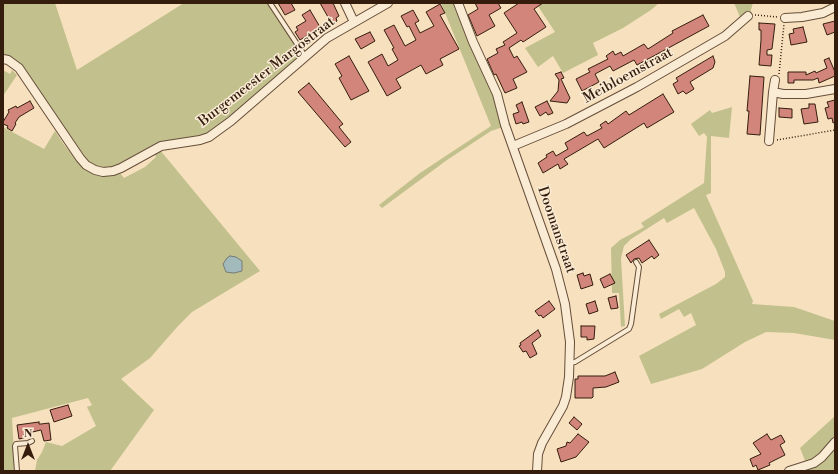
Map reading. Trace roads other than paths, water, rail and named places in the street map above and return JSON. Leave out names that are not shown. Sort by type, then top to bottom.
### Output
[{"type":"street","points":[[345,3],[354,22]]},
{"type":"street","name":"Burgemeester Margostraat","points":[[3,59],[8,60],[18,68],[86,165],[103,172],[114,171],[162,146],[200,140],[209,136],[231,121],[327,38],[388,3]]},
{"type":"street","name":"Doomanstraat","points":[[458,3],[473,42],[497,94],[566,304],[570,342],[566,397],[563,406],[542,443],[538,454],[537,471]]},
{"type":"street","points":[[785,18],[802,17],[823,13],[835,7]]},
{"type":"street","name":"Meibloemstraat","points":[[513,146],[566,124],[637,87],[725,36],[748,16]]},
{"type":"street","points":[[769,141],[775,80]]},
{"type":"street","points":[[773,92],[783,94],[806,94],[835,89]]},
{"type":"street","points":[[789,471],[814,463],[822,457],[835,442]]},
{"type":"lane","points":[[270,3],[305,56]]},
{"type":"lane","points":[[569,363],[575,362],[629,329],[639,267],[636,262]]},
{"type":"lane","points":[[17,471],[15,446],[16,444],[28,443],[32,441]]},
{"type":"water","points":[[230,256],[236,257],[242,261],[242,271],[234,273],[226,272],[223,264]]}]
